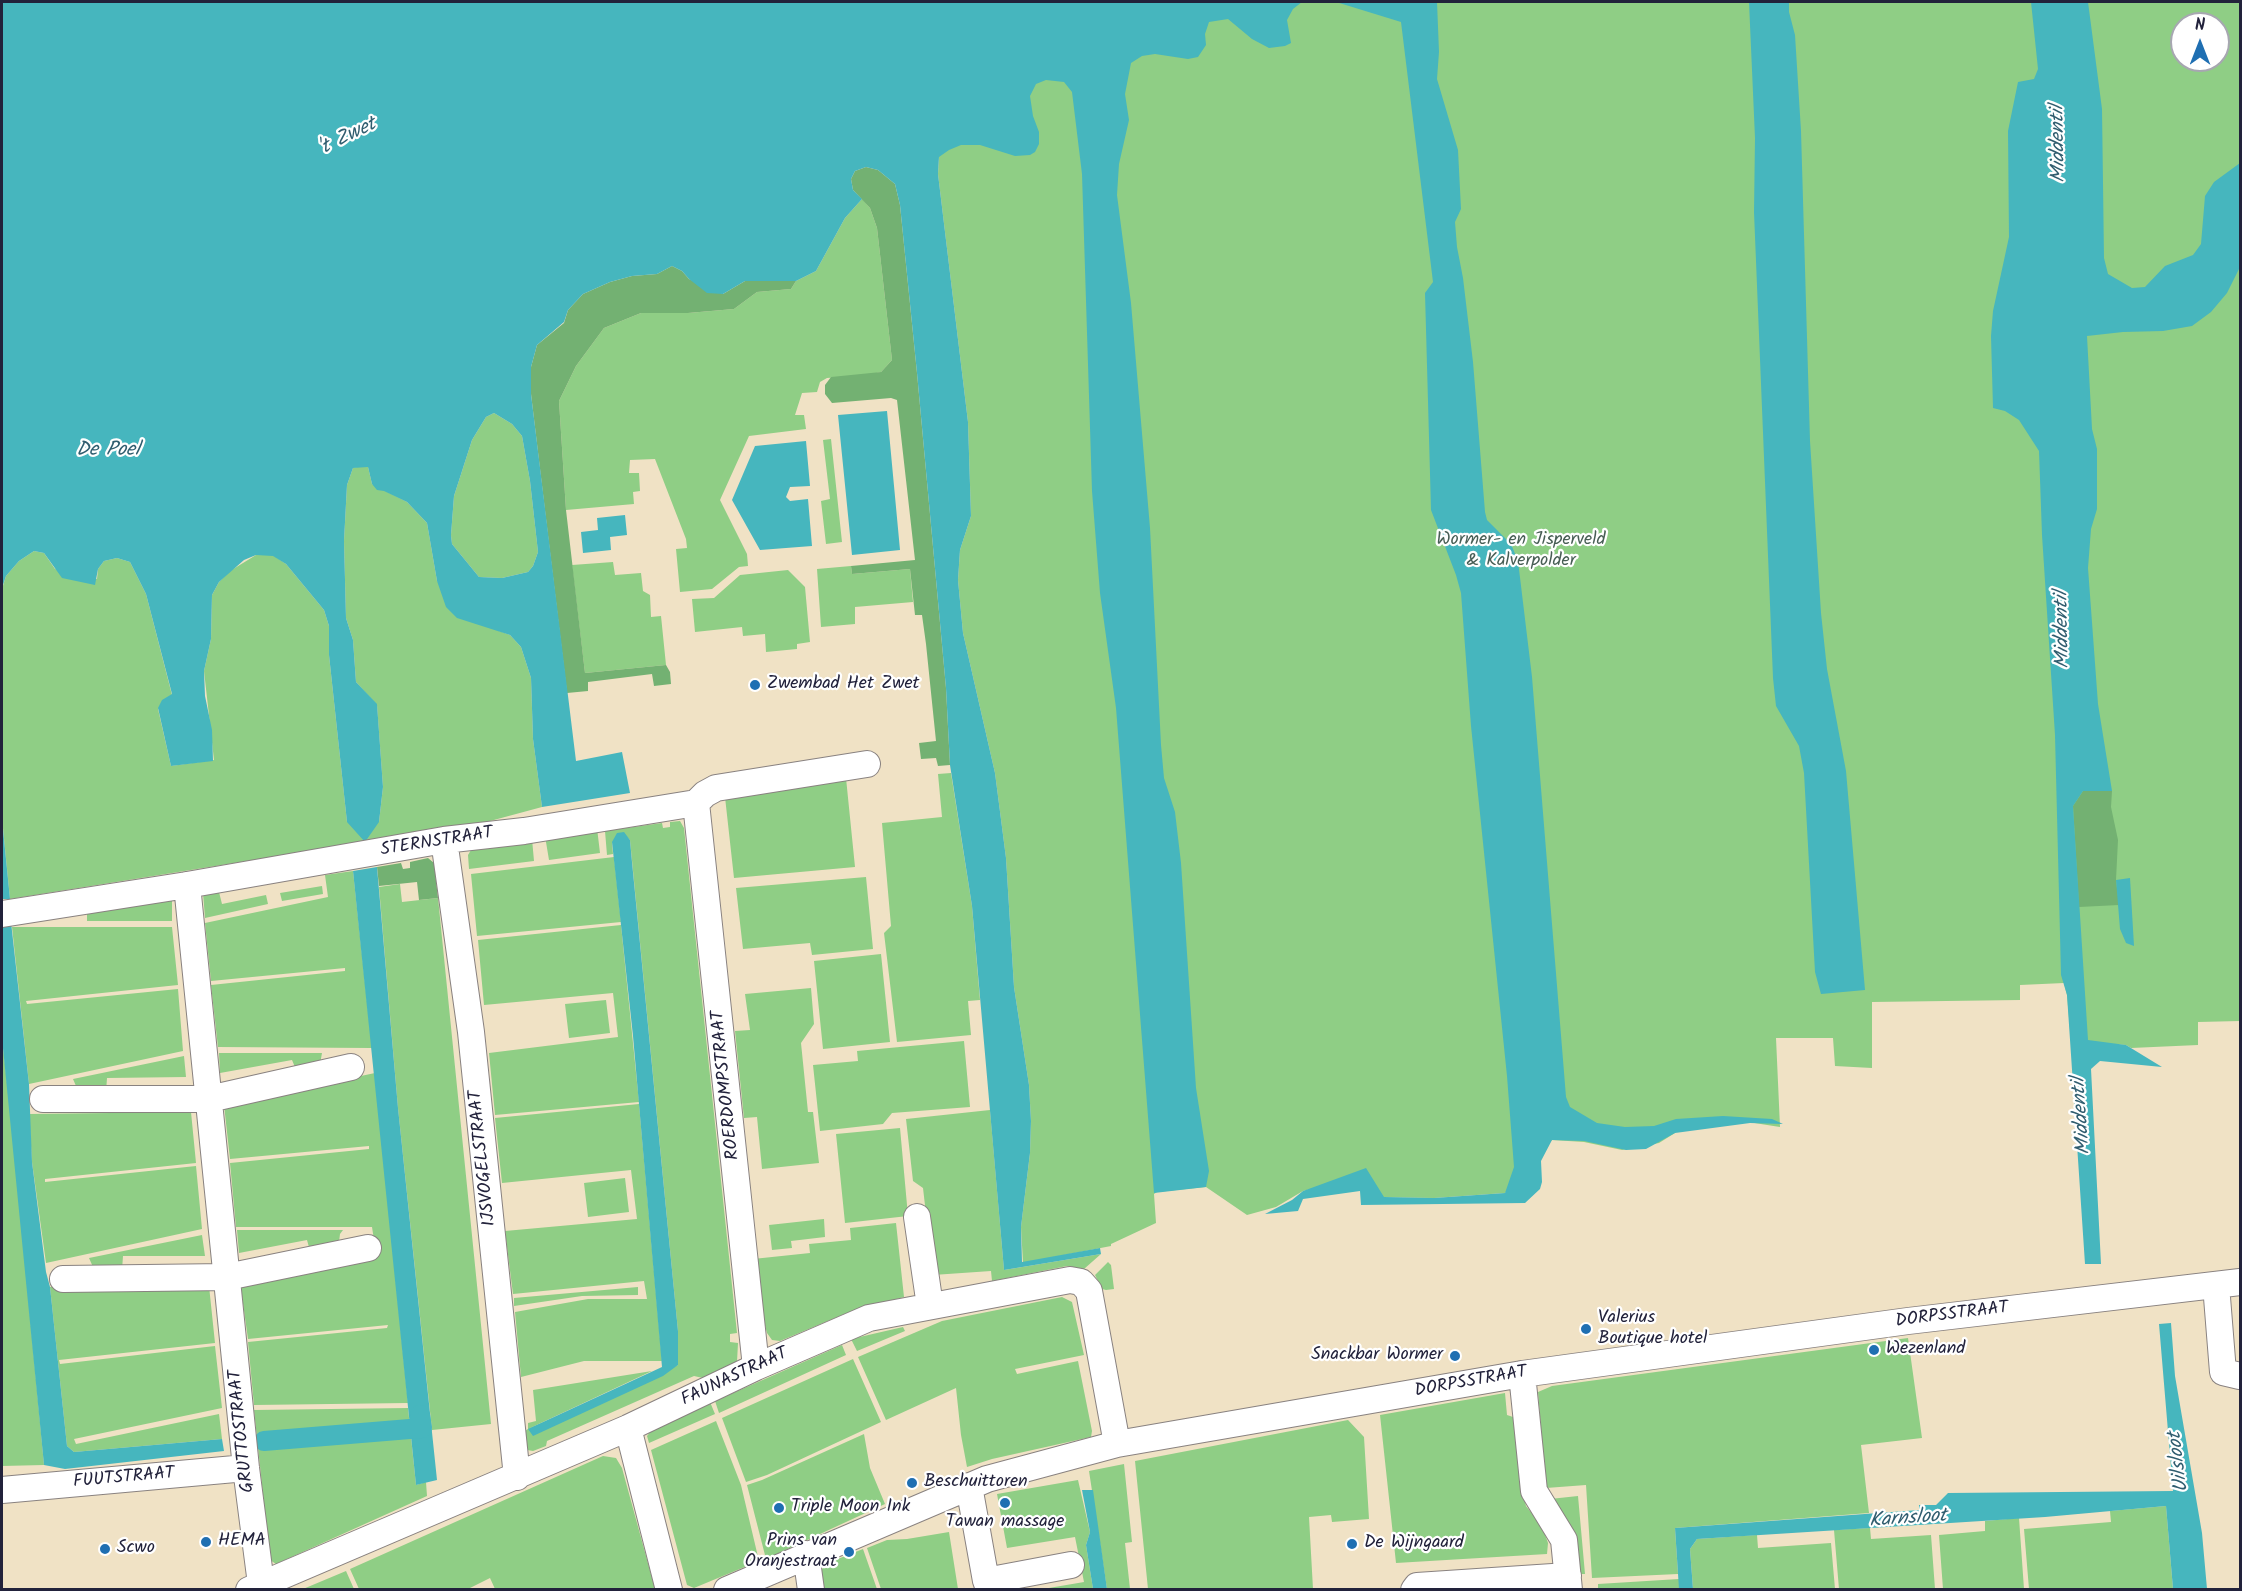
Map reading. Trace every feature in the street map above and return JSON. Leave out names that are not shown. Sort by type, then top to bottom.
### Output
[{"type":"street","name":"STERNSTRAAT","points":[[2,914],[187,885],[444,840],[524,831],[696,803],[716,788],[867,764]]},
{"type":"street","name":"ROERDOMPSTRAAT","points":[[696,803],[756,1367]]},
{"type":"street","name":"IJSVOGELSTRAAT","points":[[444,840],[460,940],[471,1032],[517,1477]]},
{"type":"street","name":"GRUTTOSTRAAT","points":[[187,885],[246,1468],[255,1587]]},
{"type":"street","points":[[43,1099],[209,1099],[351,1067]]},
{"type":"street","points":[[917,1217],[930,1306]]},
{"type":"street","points":[[63,1279],[227,1278],[368,1248]]},
{"type":"street","name":"FAUNASTRAAT","points":[[255,1587],[517,1477],[628,1428],[756,1367],[869,1318],[1070,1280],[1081,1282],[1089,1291],[1117,1444]]},
{"type":"street","points":[[2228,1284],[2223,1372],[2241,1376]]},
{"type":"street","name":"DORPSSTRAAT","points":[[727,1590],[806,1554],[969,1486],[1053,1460],[1117,1444],[1522,1374],[1908,1321],[2228,1284]]},
{"type":"street","points":[[1414,1590],[1417,1586],[1569,1583],[1564,1540],[1534,1491],[1522,1374]]},
{"type":"street","points":[[628,1428],[669,1590]]},
{"type":"street","name":"FUUTSTRAAT","points":[[2,1490],[246,1468]]},
{"type":"street","points":[[969,1486],[986,1581],[1071,1565]]},
{"type":"street","points":[[806,1554],[811,1590]]},
{"type":"green space","name":"Wormer- en Jisperveld & Kalverpolder","points":[[2,2],[2240,2],[2240,1021],[2198,1022],[2198,1045],[2131,1048],[2126,1045],[2071,1041],[2064,983],[2020,985],[2020,1000],[1872,1002],[1872,1068],[1835,1066],[1833,1038],[1776,1038],[1780,1127],[1716,1117],[1687,1122],[1659,1143],[1622,1150],[1584,1142],[1552,1140],[1505,1193],[1434,1198],[1374,1197],[1366,1175],[1303,1191],[1276,1207],[1247,1215],[1206,1187],[1157,1192],[1154,1194],[1156,1223],[1111,1246],[1023,1263],[1021,1227],[1030,1153],[1029,1085],[1014,987],[1006,858],[995,773],[963,633],[958,580],[960,550],[971,516],[968,422],[938,174],[939,157]]},
{"type":"green space","points":[[866,167],[878,170],[895,184],[900,205],[946,688],[950,765],[938,766],[936,758],[921,759],[919,743],[936,741],[922,615],[915,615],[910,569],[852,574],[851,566],[915,560],[897,400],[891,398],[832,403],[825,394],[825,385],[831,377],[881,372],[892,360],[877,228],[870,208],[853,190],[851,179],[855,171]]},
{"type":"green space","points":[[862,199],[870,208],[877,228],[892,360],[881,372],[827,378],[820,382],[817,392],[802,393],[795,415],[804,415],[806,429],[749,436],[720,500],[747,554],[748,566],[739,567],[712,589],[680,592],[676,549],[687,548],[686,539],[655,459],[630,460],[629,473],[639,473],[640,491],[633,492],[634,504],[566,510],[559,401],[576,366],[604,328],[641,313],[688,313],[734,309],[757,292],[791,289],[796,281],[816,271],[845,218]]},
{"type":"green space","points":[[672,266],[682,271],[689,279],[723,294],[745,281],[796,281],[791,289],[757,292],[734,309],[688,313],[641,313],[604,328],[576,366],[559,401],[566,510],[585,673],[666,665],[670,672],[671,684],[654,686],[652,674],[588,682],[588,691],[567,693],[531,394],[531,367],[537,345],[564,323],[568,310],[583,294],[610,282],[632,276],[657,274]]},
{"type":"green space","points":[[494,413],[512,424],[522,436],[538,552],[528,572],[502,578],[479,577],[452,544],[451,535],[454,496],[472,440],[486,417]]},
{"type":"green space","points":[[831,439],[842,542],[826,544],[821,501],[830,499],[823,440]]},
{"type":"green space","points":[[368,467],[372,484],[407,502],[427,523],[437,581],[494,629],[510,635],[521,647],[531,678],[533,739],[542,807],[442,834],[365,842],[10,899],[2,818],[2,589],[6,576],[19,561],[34,551],[44,553],[55,569],[97,579],[98,569],[104,561],[117,558],[130,562],[146,594],[172,695],[158,709],[171,766],[214,760],[204,671],[211,639],[212,595],[219,582],[230,571],[256,555],[273,555],[286,564],[324,610],[329,626],[329,655],[347,822],[379,822],[383,787],[377,705],[356,682],[353,640],[346,618],[344,541],[347,485],[353,468]]},
{"type":"green space","points":[[613,562],[615,575],[641,573],[643,591],[650,595],[651,617],[661,616],[666,665],[585,673],[572,565]]},
{"type":"green space","points":[[851,566],[852,574],[910,569],[913,602],[855,607],[855,624],[821,627],[817,569]]},
{"type":"green space","points":[[788,570],[805,587],[810,642],[797,644],[797,649],[766,652],[765,634],[743,636],[742,627],[695,632],[692,599],[714,598],[740,575]]},
{"type":"green space","points":[[951,773],[972,906],[980,1000],[968,1001],[971,1035],[897,1042],[884,933],[891,926],[882,823],[942,817],[938,774]]},
{"type":"green space","points":[[846,778],[855,867],[734,878],[725,797]]},
{"type":"green space","points":[[2083,791],[2112,791],[2111,807],[2118,840],[2116,880],[2119,905],[2079,907],[2073,806]]},
{"type":"green space","points":[[680,821],[684,828],[737,1333],[730,1334],[730,1342],[738,1343],[737,1362],[703,1378],[694,1376],[547,1441],[546,1446],[533,1451],[527,1450],[523,1432],[678,1365],[678,1331],[630,840],[625,835],[617,836],[612,843],[613,854],[607,855],[605,831],[662,823],[663,828],[670,827],[670,822]]},
{"type":"green space","points":[[597,828],[600,853],[549,860],[545,836]]},
{"type":"green space","points":[[532,839],[534,861],[469,869],[468,855],[471,850]]},
{"type":"green space","points":[[614,857],[621,922],[477,936],[471,874]]},
{"type":"green space","points":[[428,858],[434,863],[438,898],[419,900],[417,882],[379,886],[377,867],[401,863],[403,869],[410,868],[410,862]]},
{"type":"green space","points":[[353,871],[372,1048],[218,1047],[211,985],[345,971],[345,968],[211,981],[205,923],[328,897],[325,875]]},
{"type":"green space","points":[[866,877],[873,949],[812,955],[810,943],[743,949],[736,888]]},
{"type":"green space","points":[[400,884],[402,902],[438,898],[491,1424],[432,1430],[398,1108],[379,887]]},
{"type":"green space","points":[[322,886],[323,894],[282,901],[280,893]]},
{"type":"green space","points":[[218,888],[222,904],[266,895],[268,904],[205,918],[203,893]]},
{"type":"green space","points":[[172,900],[172,921],[87,921],[87,909]]},
{"type":"green space","points":[[621,925],[639,1102],[495,1115],[489,1053],[618,1037],[613,993],[484,1005],[478,940]]},
{"type":"green space","points":[[12,927],[172,927],[178,985],[26,1001],[27,1004],[178,989],[183,1051],[29,1084]]},
{"type":"green space","points":[[881,954],[890,1042],[823,1049],[814,961]]},
{"type":"green space","points":[[811,988],[814,1024],[801,1043],[808,1112],[813,1112],[819,1163],[762,1169],[757,1117],[744,1118],[735,1031],[750,1030],[745,994]]},
{"type":"green space","points":[[606,1000],[610,1033],[569,1038],[565,1004]]},
{"type":"green space","points":[[2,1037],[15,1156],[44,1465],[2,1466]]},
{"type":"green space","points":[[964,1041],[970,1107],[892,1113],[883,1124],[820,1131],[813,1065],[858,1061],[857,1051]]},
{"type":"green space","points":[[219,1053],[322,1053],[320,1064],[297,1072],[292,1060],[220,1073]]},
{"type":"green space","points":[[184,1056],[186,1077],[107,1078],[106,1092],[76,1086],[73,1079]]},
{"type":"green space","points":[[375,1073],[408,1403],[254,1405],[248,1342],[387,1328],[388,1325],[248,1339],[240,1282],[376,1253],[372,1227],[236,1227],[230,1163],[369,1149],[369,1146],[230,1159],[224,1105]]},
{"type":"green space","points":[[639,1104],[662,1361],[584,1361],[521,1377],[515,1312],[588,1299],[647,1299],[644,1281],[513,1294],[505,1231],[637,1219],[631,1170],[502,1183],[495,1118]]},
{"type":"green space","points":[[990,1110],[1004,1270],[1101,1254],[1084,1269],[1067,1266],[992,1281],[991,1271],[933,1275],[923,1188],[913,1181],[906,1119]]},
{"type":"green space","points":[[191,1112],[196,1163],[45,1179],[45,1182],[196,1166],[202,1229],[46,1263],[32,1162],[29,1114]]},
{"type":"green space","points":[[900,1128],[908,1216],[845,1223],[836,1134]]},
{"type":"green space","points":[[625,1178],[629,1212],[588,1217],[584,1183]]},
{"type":"green space","points":[[824,1219],[825,1237],[791,1241],[792,1248],[772,1250],[769,1225]]},
{"type":"green space","points":[[896,1223],[904,1297],[847,1313],[780,1341],[772,1340],[764,1322],[753,1259],[810,1253],[809,1244],[851,1240],[850,1228]]},
{"type":"green space","points":[[237,1230],[343,1230],[339,1242],[310,1251],[307,1240],[239,1253]]},
{"type":"green space","points":[[202,1235],[205,1256],[123,1256],[122,1270],[93,1267],[89,1258]]},
{"type":"green space","points":[[1108,1262],[1111,1265],[1114,1289],[1106,1290],[1102,1289],[1095,1275]]},
{"type":"green space","points":[[209,1286],[215,1343],[59,1360],[60,1364],[215,1346],[222,1408],[74,1439],[76,1444],[219,1414],[222,1439],[74,1452],[67,1446],[50,1287]]},
{"type":"green space","points":[[638,1287],[638,1295],[582,1296],[514,1306],[514,1298]]},
{"type":"green space","points":[[1062,1297],[1072,1302],[1084,1355],[1015,1369],[1017,1374],[1078,1361],[1092,1431],[1091,1437],[992,1459],[967,1467],[956,1388],[886,1420],[858,1357],[942,1321]]},
{"type":"green space","points":[[903,1327],[905,1331],[857,1351],[851,1339]]},
{"type":"green space","points":[[1908,1338],[1922,1438],[1861,1445],[1869,1513],[1675,1528],[1678,1574],[1592,1578],[1586,1485],[1546,1488],[1538,1392],[1552,1386]]},
{"type":"green space","points":[[842,1345],[846,1355],[719,1413],[715,1401]]},
{"type":"green space","points":[[853,1359],[881,1422],[767,1475],[746,1482],[722,1418]]},
{"type":"green space","points":[[652,1371],[528,1429],[528,1423],[536,1421],[533,1390]]},
{"type":"green space","points":[[1505,1393],[1507,1415],[1513,1417],[1520,1482],[1526,1506],[1542,1526],[1548,1543],[1547,1554],[1396,1563],[1380,1415]]},
{"type":"green space","points":[[710,1402],[715,1414],[649,1443],[647,1436],[656,1425]]},
{"type":"green space","points":[[408,1408],[416,1485],[426,1482],[427,1496],[276,1564],[270,1560],[254,1410]]},
{"type":"green space","points":[[1348,1420],[1364,1437],[1369,1519],[1332,1522],[1331,1515],[1309,1517],[1313,1589],[1148,1589],[1135,1461]]},
{"type":"green space","points":[[716,1421],[741,1485],[759,1561],[694,1588],[687,1585],[651,1450]]},
{"type":"green space","points":[[864,1434],[870,1468],[885,1504],[766,1559],[747,1485]]},
{"type":"green space","points":[[603,1456],[616,1458],[622,1468],[655,1589],[495,1589],[490,1578],[468,1589],[359,1589],[350,1569]]},
{"type":"green space","points":[[1124,1464],[1132,1542],[1125,1543],[1130,1589],[1107,1589],[1089,1471]]},
{"type":"green space","points":[[1078,1480],[1090,1532],[1086,1545],[1093,1589],[1043,1589],[1084,1582],[1075,1537],[1007,1548],[997,1494]]},
{"type":"green space","points":[[1578,1496],[1585,1574],[1578,1574],[1574,1533],[1567,1519],[1550,1499]]},
{"type":"green space","points":[[2166,1506],[2173,1589],[2029,1589],[2024,1529],[2111,1522],[2110,1511]]},
{"type":"green space","points":[[2019,1518],[2024,1589],[1943,1589],[1939,1535],[1985,1531],[1985,1521]]},
{"type":"green space","points":[[1870,1528],[1871,1539],[1931,1535],[1935,1589],[1839,1589],[1834,1530]]},
{"type":"green space","points":[[949,1532],[958,1589],[881,1589],[867,1548],[887,1540]]},
{"type":"green space","points":[[1757,1535],[1758,1548],[1831,1543],[1835,1589],[1693,1589],[1690,1549],[1697,1539]]},
{"type":"green space","points":[[863,1549],[877,1589],[818,1587],[820,1573],[825,1564]]},
{"type":"green space","points":[[346,1571],[354,1589],[303,1589]]},
{"type":"green space","points":[[1679,1579],[1679,1589],[1598,1589],[1598,1584]]},
{"type":"water","points":[[2,2],[1302,2],[1293,9],[1287,20],[1291,43],[1285,46],[1269,48],[1252,39],[1228,19],[1209,22],[1205,34],[1206,45],[1198,57],[1188,59],[1155,54],[1142,56],[1131,63],[1125,94],[1129,120],[1119,164],[1117,195],[1131,303],[1150,528],[1161,745],[1164,778],[1175,812],[1181,863],[1196,1088],[1209,1171],[1206,1187],[1154,1193],[1116,708],[1100,593],[1092,491],[1082,174],[1072,92],[1064,82],[1046,80],[1036,84],[1030,96],[1033,116],[1039,132],[1039,144],[1035,152],[1030,155],[1015,156],[980,145],[961,145],[939,157],[938,174],[968,422],[971,516],[960,550],[958,580],[963,633],[995,773],[1006,858],[1014,987],[1029,1085],[1030,1153],[1021,1227],[1022,1262],[1100,1248],[1101,1254],[1004,1270],[972,906],[950,765],[946,688],[900,205],[895,184],[878,170],[866,167],[855,171],[851,179],[853,190],[862,199],[845,218],[816,271],[796,281],[745,281],[723,294],[707,293],[682,271],[672,266],[657,274],[632,276],[610,282],[583,294],[568,310],[564,322],[537,345],[531,367],[531,394],[576,761],[622,752],[630,793],[542,807],[533,739],[531,678],[521,647],[510,635],[457,618],[446,607],[437,581],[427,523],[407,502],[377,490],[372,484],[368,467],[353,468],[347,485],[344,541],[346,618],[353,640],[356,682],[377,704],[383,787],[379,822],[365,842],[347,822],[329,655],[329,626],[324,610],[286,564],[273,556],[256,555],[244,560],[219,582],[212,595],[211,639],[204,671],[205,696],[212,730],[213,761],[171,766],[158,708],[162,700],[172,694],[146,594],[130,562],[117,558],[104,561],[98,569],[95,585],[62,578],[44,553],[34,551],[19,561],[6,576],[2,588]],"holes":[[[494,413],[512,424],[522,436],[538,552],[528,572],[502,578],[479,577],[452,544],[454,496],[472,440],[486,417]]]},
{"type":"water","points":[[1336,2],[1437,2],[1439,52],[1437,79],[1458,150],[1461,209],[1455,222],[1473,362],[1485,512],[1487,520],[1511,544],[1518,561],[1532,677],[1566,1097],[1570,1107],[1597,1123],[1625,1127],[1654,1126],[1676,1119],[1723,1116],[1772,1119],[1783,1124],[1750,1123],[1675,1133],[1646,1149],[1626,1150],[1584,1141],[1552,1140],[1541,1161],[1540,1189],[1525,1203],[1361,1205],[1360,1191],[1303,1199],[1298,1211],[1265,1214],[1292,1200],[1303,1191],[1366,1168],[1384,1197],[1434,1198],[1505,1193],[1514,1167],[1507,1076],[1471,726],[1461,593],[1431,510],[1425,293],[1433,282],[1401,22]]},
{"type":"water","points":[[1749,2],[1789,2],[1795,35],[1801,131],[1810,441],[1821,613],[1827,669],[1846,771],[1865,990],[1821,994],[1815,972],[1804,773],[1799,746],[1776,706],[1754,212],[1755,138]]},
{"type":"water","name":"Middentil","points":[[2031,2],[2088,2],[2102,109],[2104,258],[2108,274],[2132,288],[2145,287],[2165,266],[2193,255],[2201,244],[2205,196],[2214,182],[2240,163],[2240,267],[2227,293],[2211,312],[2192,326],[2163,331],[2087,336],[2092,429],[2097,449],[2097,509],[2091,529],[2088,568],[2098,704],[2112,791],[2083,791],[2073,806],[2088,1040],[2126,1045],[2162,1067],[2100,1061],[2091,1069],[2101,1264],[2085,1264],[2067,995],[2061,975],[2055,735],[2039,451],[2019,420],[2005,411],[1993,408],[1991,336],[1993,311],[2009,237],[2008,131],[2018,82],[2034,79],[2038,69]]},
{"type":"water","points":[[887,411],[900,550],[852,555],[838,415]]},
{"type":"water","points":[[806,441],[810,486],[790,487],[786,497],[790,501],[808,499],[812,546],[760,550],[732,500],[755,446]]},
{"type":"water","points":[[625,515],[627,535],[610,537],[611,550],[583,553],[581,532],[598,530],[597,518]]},
{"type":"water","points":[[2,819],[10,899],[2,899]]},
{"type":"water","points":[[624,832],[630,840],[678,1331],[678,1365],[663,1376],[533,1436],[528,1429],[662,1367],[633,1036],[612,842],[617,833]]},
{"type":"water","points":[[377,867],[398,1108],[437,1480],[416,1485],[353,871]]},
{"type":"water","points":[[2130,878],[2134,946],[2126,943],[2120,929],[2116,880]]},
{"type":"water","points":[[11,922],[29,1084],[32,1162],[46,1272],[50,1287],[67,1446],[74,1452],[222,1439],[224,1451],[65,1469],[44,1465],[2,1038],[2,923]]},
{"type":"water","points":[[2171,1323],[2175,1376],[2202,1533],[2207,1589],[2173,1589],[2166,1506],[2045,1517],[1697,1539],[1690,1549],[1693,1589],[1679,1589],[1675,1528],[1919,1510],[1919,1505],[1936,1505],[1948,1493],[2173,1491],[2159,1324]]},
{"type":"water","points":[[1082,1490],[1093,1490],[1107,1589],[1093,1589],[1086,1545],[1090,1532]]},
{"type":"waterway","points":[[264,1441],[422,1428],[420,1415]]},
{"type":"place","name":"Zwembad Het Zwet","points":[[755,685]]},
{"type":"place","name":"Valerius Boutique hotel","points":[[1586,1329]]},
{"type":"place","name":"Wezenland","points":[[1874,1350]]},
{"type":"place","name":"Snackbar Wormer","points":[[1455,1356]]},
{"type":"place","name":"Beschuittoren","points":[[912,1483]]},
{"type":"place","name":"Tawan massage","points":[[1005,1503]]},
{"type":"place","name":"Triple Moon Ink","points":[[779,1508]]},
{"type":"place","name":"HEMA","points":[[206,1542]]},
{"type":"place","name":"De Wijngaard","points":[[1352,1544]]},
{"type":"place","name":"Scwo","points":[[105,1549]]},
{"type":"place","name":"Prins van Oranjestraat","points":[[849,1552]]},
{"type":"water label","name":"'t Zwet","points":[[348,138]]},
{"type":"water label","name":"De Poel","points":[[108,452]]},
{"type":"water label","name":"Uilsloot","points":[[2180,1462]]},
{"type":"water label","name":"Karnsloot","points":[[1908,1520]]}]
